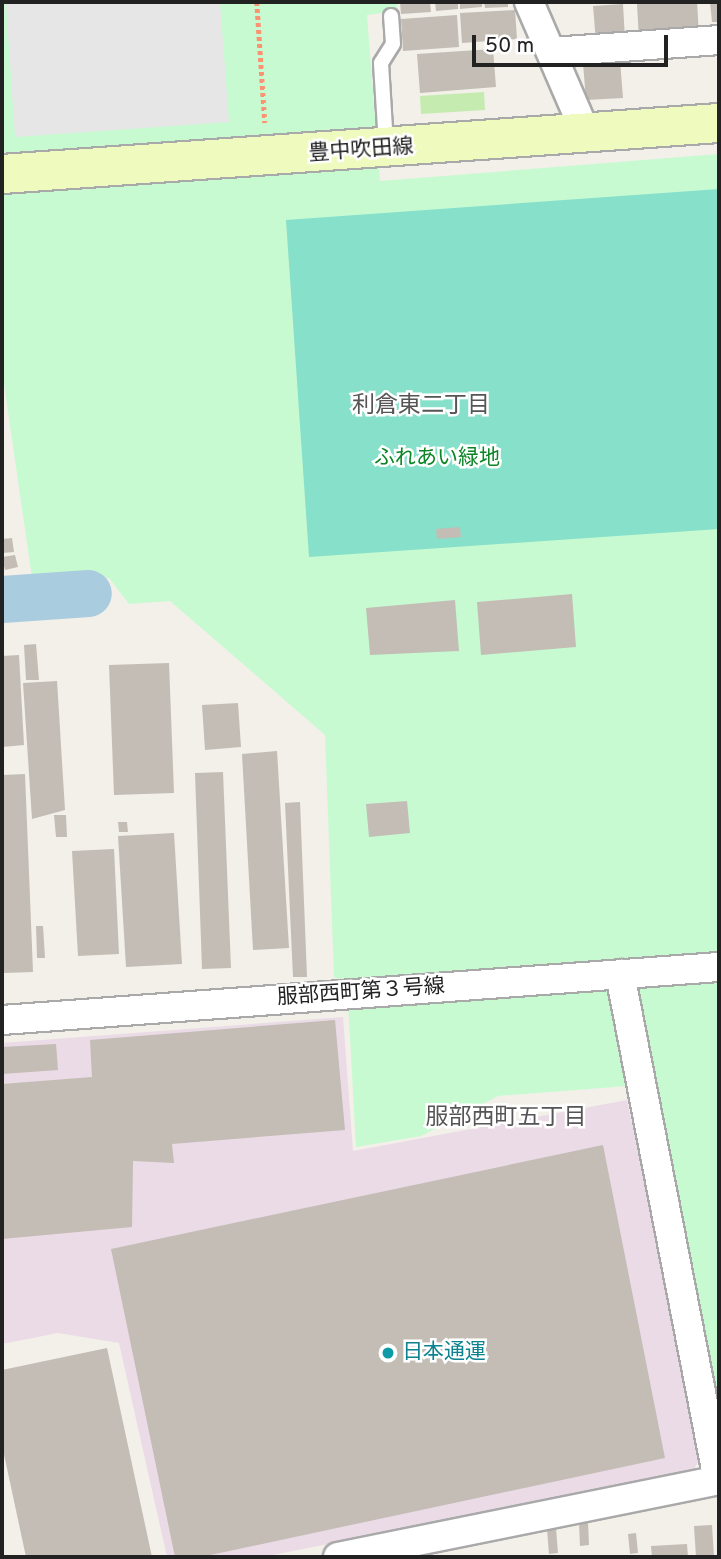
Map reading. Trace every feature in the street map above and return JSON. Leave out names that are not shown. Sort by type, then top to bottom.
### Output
[{"type":"main road","name":"豊中吹田線","points":[[2,174],[386,150],[719,124]]},
{"type":"street","points":[[529,2],[586,134]]},
{"type":"street","points":[[552,52],[719,40]]},
{"type":"street","name":"服部西町第３号線","points":[[2,1020],[719,967]]},
{"type":"street","points":[[338,1557],[719,1480],[620,975]]},
{"type":"lane","points":[[386,150],[382,63],[393,44],[391,16]]},
{"type":"path","points":[[257,2],[266,139]]},
{"type":"shaded area","points":[[220,2],[229,122],[15,137],[6,4]]},
{"type":"shaded area","points":[[343,1017],[353,1151],[627,1100],[703,1453],[693,1471],[263,1557],[167,1557],[119,1343],[58,1333],[2,1344],[2,1043]]},
{"type":"green space","name":"ふれあい緑地","points":[[2,2],[397,2],[397,11],[367,15],[380,181],[719,154],[719,1410],[654,1084],[498,1096],[421,1136],[356,1147],[347,982],[334,977],[325,735],[170,601],[129,604],[109,578],[33,585],[3,377]]},
{"type":"green space","points":[[484,92],[485,110],[421,114],[420,96]]},
{"type":"green space","points":[[719,189],[719,529],[309,557],[286,220]]},
{"type":"building","points":[[400,2],[430,2],[431,12],[401,14]]},
{"type":"building","points":[[435,2],[458,2],[458,9],[436,11]]},
{"type":"building","points":[[460,2],[482,2],[482,7],[460,9]]},
{"type":"building","points":[[484,2],[508,2],[508,7],[485,8]]},
{"type":"building","points":[[697,2],[699,35],[639,39],[637,4]]},
{"type":"building","points":[[710,2],[719,2],[719,22],[712,22]]},
{"type":"building","points":[[623,4],[625,39],[596,42],[593,6]]},
{"type":"building","points":[[515,10],[517,39],[462,43],[460,13]]},
{"type":"building","points":[[457,15],[459,47],[403,51],[401,19]]},
{"type":"building","points":[[493,49],[496,87],[420,93],[417,54]]},
{"type":"building","points":[[620,60],[623,98],[586,100],[583,63]]},
{"type":"building","points":[[460,527],[461,537],[437,539],[436,529]]},
{"type":"building","points":[[12,538],[14,552],[3,553],[2,539]]},
{"type":"building","points":[[15,555],[18,567],[5,570],[2,557]]},
{"type":"building","points":[[572,594],[576,647],[481,655],[477,602]]},
{"type":"building","points":[[455,600],[459,651],[370,655],[366,608]]},
{"type":"building","points":[[36,644],[39,680],[26,680],[24,645]]},
{"type":"building","points":[[19,655],[24,745],[2,747],[2,656]]},
{"type":"building","points":[[169,663],[174,793],[114,795],[109,665]]},
{"type":"building","points":[[57,681],[65,810],[32,819],[23,683]]},
{"type":"building","points":[[238,703],[241,747],[205,750],[202,705]]},
{"type":"building","points":[[277,751],[289,948],[253,950],[242,754]]},
{"type":"building","points":[[223,772],[231,968],[202,969],[195,773]]},
{"type":"building","points":[[25,774],[33,972],[3,973],[2,775]]},
{"type":"building","points":[[407,801],[410,833],[369,837],[366,804]]},
{"type":"building","points":[[300,802],[307,977],[293,977],[285,803]]},
{"type":"building","points":[[54,815],[66,815],[67,837],[56,837]]},
{"type":"building","points":[[118,822],[127,822],[128,832],[119,832]]},
{"type":"building","points":[[174,833],[182,964],[126,967],[118,836]]},
{"type":"building","points":[[114,849],[119,954],[78,956],[72,851]]},
{"type":"building","points":[[36,926],[43,926],[45,958],[37,958]]},
{"type":"building","points":[[335,1020],[345,1130],[172,1144],[174,1163],[133,1161],[132,1227],[2,1239],[2,1084],[92,1077],[90,1040]]},
{"type":"building","points":[[56,1044],[58,1070],[2,1074],[2,1047]]},
{"type":"building","name":"日本通運","points":[[603,1145],[665,1458],[201,1557],[175,1557],[111,1249]]},
{"type":"building","points":[[107,1348],[152,1557],[26,1557],[2,1445],[2,1370]]},
{"type":"building","points":[[588,1522],[589,1545],[580,1546],[579,1523]]},
{"type":"building","points":[[712,1525],[714,1557],[696,1557],[694,1526]]},
{"type":"building","points":[[556,1528],[558,1553],[549,1554],[547,1529]]},
{"type":"building","points":[[636,1533],[638,1553],[630,1554],[628,1534]]},
{"type":"building","points":[[687,1544],[688,1557],[652,1557],[651,1546]]},
{"type":"waterway","points":[[2,599],[88,593]]},
{"type":"place","name":"日本通運","points":[[388,1353]]},
{"type":"district","name":"利倉東二丁目","points":[[421,407]]},
{"type":"district","name":"服部西町五丁目","points":[[506,1119]]}]
